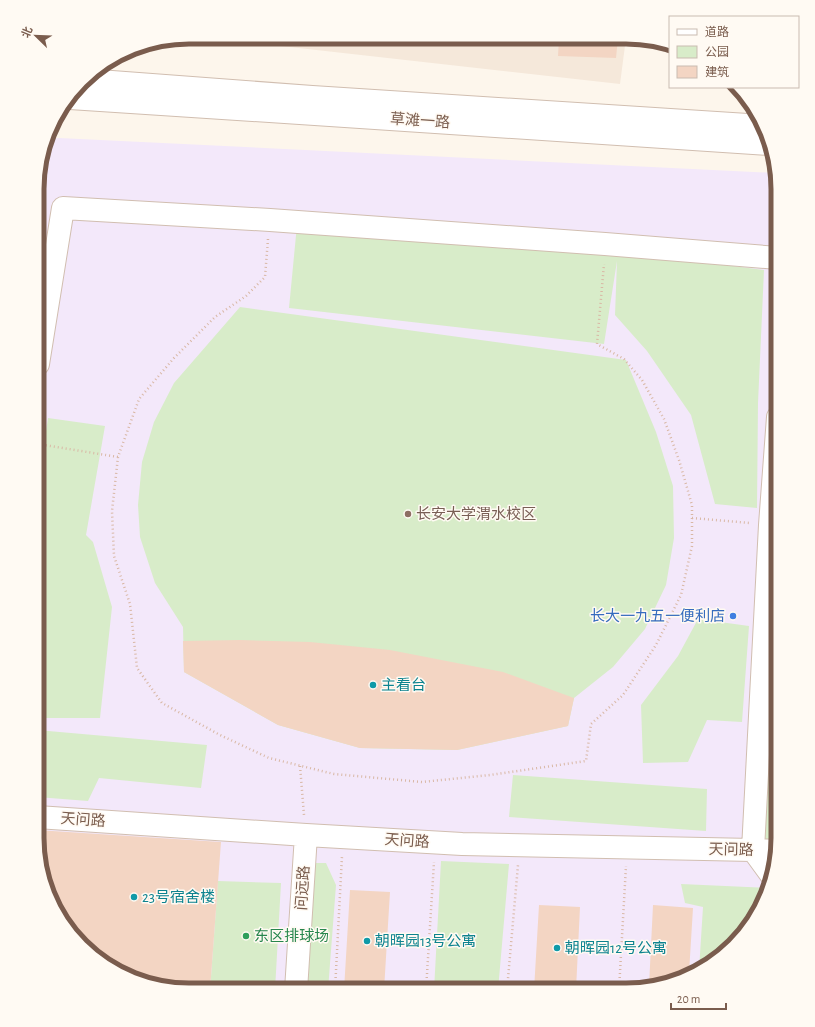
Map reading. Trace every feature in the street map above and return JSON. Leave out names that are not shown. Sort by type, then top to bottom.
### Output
[{"type":"street","name":"草滩一路","points":[[93,81],[312,97],[756,126]]},
{"type":"street","name":"草滩一路","points":[[76,98],[763,144]]},
{"type":"street","points":[[44,327],[63,208],[270,220],[771,257]]},
{"type":"street","points":[[767,869],[753,850],[771,512]]},
{"type":"street","name":"天问路","points":[[44,817],[435,843],[771,851]]},
{"type":"street","name":"问远路","points":[[296,983],[306,835]]},
{"type":"path","points":[[270,220],[264,277],[246,296],[215,316],[174,358],[139,399],[118,457],[112,511],[114,556],[130,604],[137,668],[162,703],[220,736],[269,758],[334,774],[422,782],[490,775],[586,761],[591,724],[624,695],[656,645],[681,595],[692,546],[692,506],[679,460],[664,419],[642,380],[624,358],[597,344],[605,244]]},
{"type":"path","points":[[44,445],[118,457]]},
{"type":"path","points":[[692,518],[770,525]]},
{"type":"path","points":[[300,766],[306,835]]},
{"type":"path","points":[[335,983],[343,837]]},
{"type":"path","points":[[426,983],[435,843]]},
{"type":"path","points":[[508,983],[519,845]]},
{"type":"path","points":[[619,983],[627,847]]},
{"type":"shaded area","points":[[263,44],[625,44],[620,84]]},
{"type":"shaded area","name":"长安大学渭水校区","points":[[53,139],[770,173],[771,847],[766,875],[752,910],[735,933],[714,953],[698,964],[681,972],[663,978],[635,983],[180,983],[152,978],[117,964],[94,947],[74,926],[63,910],[55,893],[49,875],[44,847],[44,180],[49,152]]},
{"type":"green space","points":[[297,225],[632,253],[764,270],[758,403],[757,508],[715,504],[691,415],[647,351],[615,315],[617,261],[604,344],[289,308]]},
{"type":"green space","points":[[240,307],[626,360],[656,432],[673,486],[674,538],[666,585],[645,629],[613,667],[574,698],[568,726],[457,750],[360,748],[278,725],[184,672],[183,627],[155,583],[140,537],[138,505],[142,462],[154,422],[174,383]]},
{"type":"green space","points":[[48,418],[105,426],[86,535],[93,542],[112,607],[100,718],[44,718],[44,444]]},
{"type":"green space","points":[[698,619],[749,626],[742,722],[707,720],[688,762],[643,763],[641,705],[678,656]]},
{"type":"green space","points":[[771,655],[771,841],[759,840]]},
{"type":"green space","points":[[44,731],[207,745],[201,788],[99,778],[88,801],[44,798]]},
{"type":"green space","points":[[513,775],[707,789],[706,831],[509,817]]},
{"type":"green space","points":[[441,861],[509,864],[499,983],[434,983]]},
{"type":"green space","points":[[314,863],[326,863],[336,885],[329,983],[304,983]]},
{"type":"green space","name":"东区排球场","points":[[218,881],[281,883],[275,983],[211,983]]},
{"type":"green space","points":[[681,884],[762,888],[752,910],[741,926],[721,947],[699,963],[703,907],[685,903]]},
{"type":"building","points":[[559,44],[617,44],[616,58],[558,56]]},
{"type":"building","name":"主看台","points":[[240,640],[310,642],[390,650],[503,672],[574,698],[568,726],[457,750],[360,748],[278,725],[184,672],[183,641]]},
{"type":"building","name":"23号宿舍楼","points":[[44,830],[221,842],[211,983],[180,983],[152,978],[117,964],[101,953],[80,933],[63,910],[55,893],[45,857]]},
{"type":"building","name":"朝晖园13号公寓","points":[[350,890],[390,892],[384,983],[344,983]]},
{"type":"building","name":"朝晖园12号公寓","points":[[539,905],[580,907],[576,983],[534,983]]},
{"type":"building","points":[[653,905],[693,908],[689,968],[663,978],[649,981]]},
{"type":"place","name":"长安大学渭水校区","points":[[408,514]]},
{"type":"place","name":"长大一九五一便利店","points":[[733,616]]},
{"type":"place","name":"主看台","points":[[373,685]]},
{"type":"place","name":"23号宿舍楼","points":[[134,897]]},
{"type":"place","name":"东区排球场","points":[[246,936]]},
{"type":"place","name":"朝晖园13号公寓","points":[[367,941]]},
{"type":"place","name":"朝晖园12号公寓","points":[[557,948]]}]
